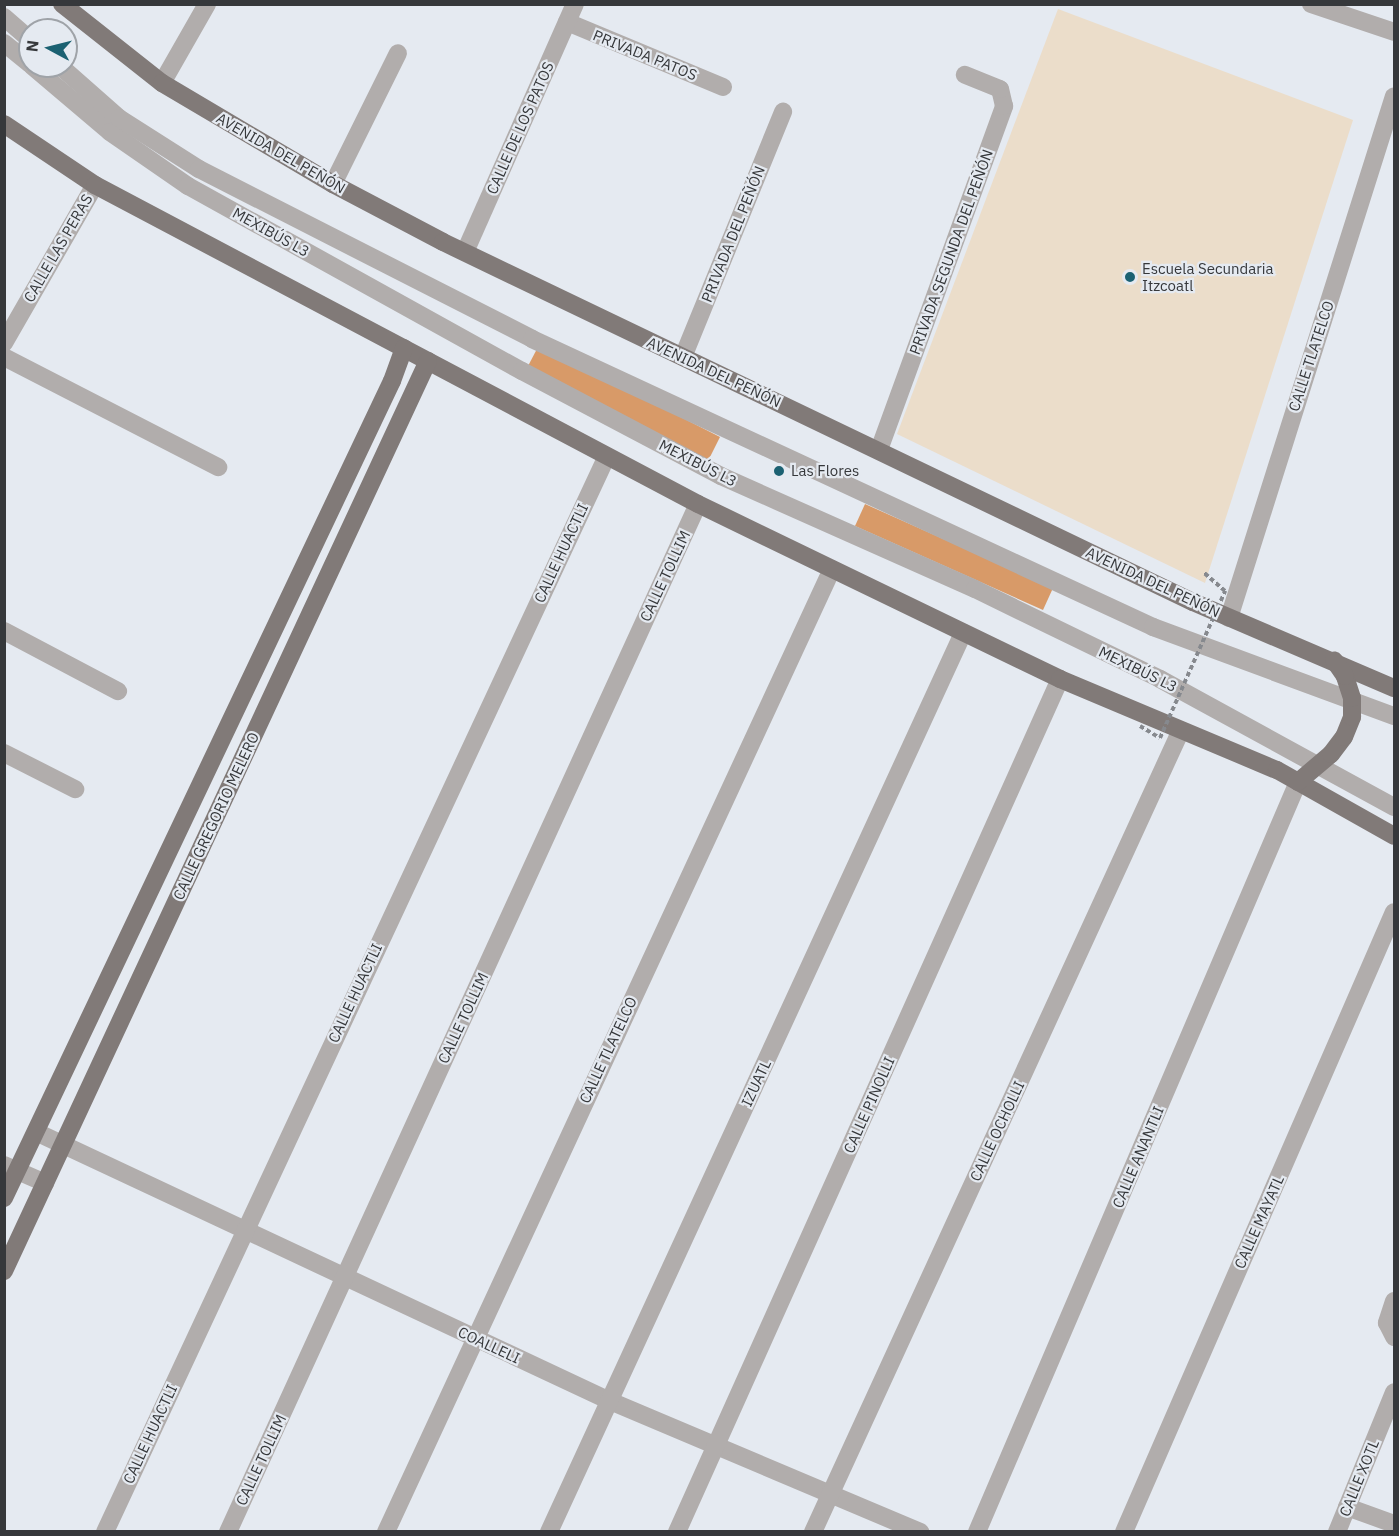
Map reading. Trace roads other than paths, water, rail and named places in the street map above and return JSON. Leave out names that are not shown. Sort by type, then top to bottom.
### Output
[{"type":"main road","name":"AVENIDA DEL PEÑÓN","points":[[62,4],[162,83],[333,184],[465,252],[1229,618],[1395,688]]},
{"type":"main road","points":[[4,124],[95,185],[698,504],[1060,678],[1294,780],[1395,836]]},
{"type":"main road","name":"CALLE GREGORIO MELERO","points":[[4,1198],[11,1168],[36,1132],[392,381],[404,348]]},
{"type":"main road","name":"CALLE GREGORIO MELERO","points":[[4,1271],[428,361]]},
{"type":"main road","points":[[1294,780],[1322,765],[1344,737],[1352,717],[1352,698],[1345,676],[1333,660]]},
{"type":"street","points":[[162,83],[207,4]]},
{"type":"street","name":"CALLE DE LOS PATOS","points":[[465,252],[575,4]]},
{"type":"street","points":[[1311,4],[1395,32]]},
{"type":"street","points":[[4,17],[18,29]]},
{"type":"street","name":"PRIVADA PATOS","points":[[567,22],[723,87]]},
{"type":"street","name":"MEXIBÚS L3","points":[[4,42],[18,54]]},
{"type":"street","points":[[333,184],[398,53]]},
{"type":"street","name":"PRIVADA SEGUNDA DEL PEÑÓN","points":[[879,450],[1004,106],[1000,89],[965,75]]},
{"type":"street","name":"MEXIBÚS L3","points":[[46,78],[110,132],[188,186],[522,371],[721,476],[975,589],[1160,679],[1322,765],[1395,807]]},
{"type":"street","name":"MEXIBÚS L3","points":[[74,78],[119,118],[199,169],[532,339],[1152,627],[1352,698],[1395,716]]},
{"type":"street","name":"CALLE TLATELCO","points":[[1229,618],[1395,96]]},
{"type":"street","name":"PRIVADA DEL PEÑÓN","points":[[683,357],[783,111]]},
{"type":"street","name":"CALLE LAS PERAS","points":[[4,343],[95,185]]},
{"type":"street","points":[[4,357],[218,467]]},
{"type":"street","name":"CALLE HUACTLI","points":[[105,1532],[607,456]]},
{"type":"street","name":"CALLE TOLLIM","points":[[228,1532],[698,504]]},
{"type":"street","name":"CALLE TLATELCO","points":[[386,1532],[832,569]]},
{"type":"street","points":[[4,632],[118,691]]},
{"type":"street","name":"IZUATL","points":[[549,1532],[963,633]]},
{"type":"street","name":"CALLE PINOLLI","points":[[677,1532],[1060,678]]},
{"type":"street","name":"CALLE OCHOLLI","points":[[813,1532],[1181,730]]},
{"type":"street","points":[[4,753],[75,789]]},
{"type":"street","name":"CALLE ANANTLI","points":[[977,1532],[1294,780]]},
{"type":"street","name":"CALLE MAYATL","points":[[1124,1532],[1395,912]]},
{"type":"street","name":"COALLELI","points":[[36,1132],[610,1401],[716,1448],[831,1492],[920,1532]]},
{"type":"street","points":[[11,1168],[45,1183]]},
{"type":"street","points":[[1395,1301],[1387,1323],[1395,1337]]},
{"type":"street","name":"CALLE XOTL","points":[[1337,1532],[1395,1392]]},
{"type":"street","points":[[1347,1507],[1395,1524]]},
{"type":"place","name":"Escuela Secundaria Itzcoatl","points":[[1130,277]]},
{"type":"place","name":"Las Flores","points":[[779,471]]}]
